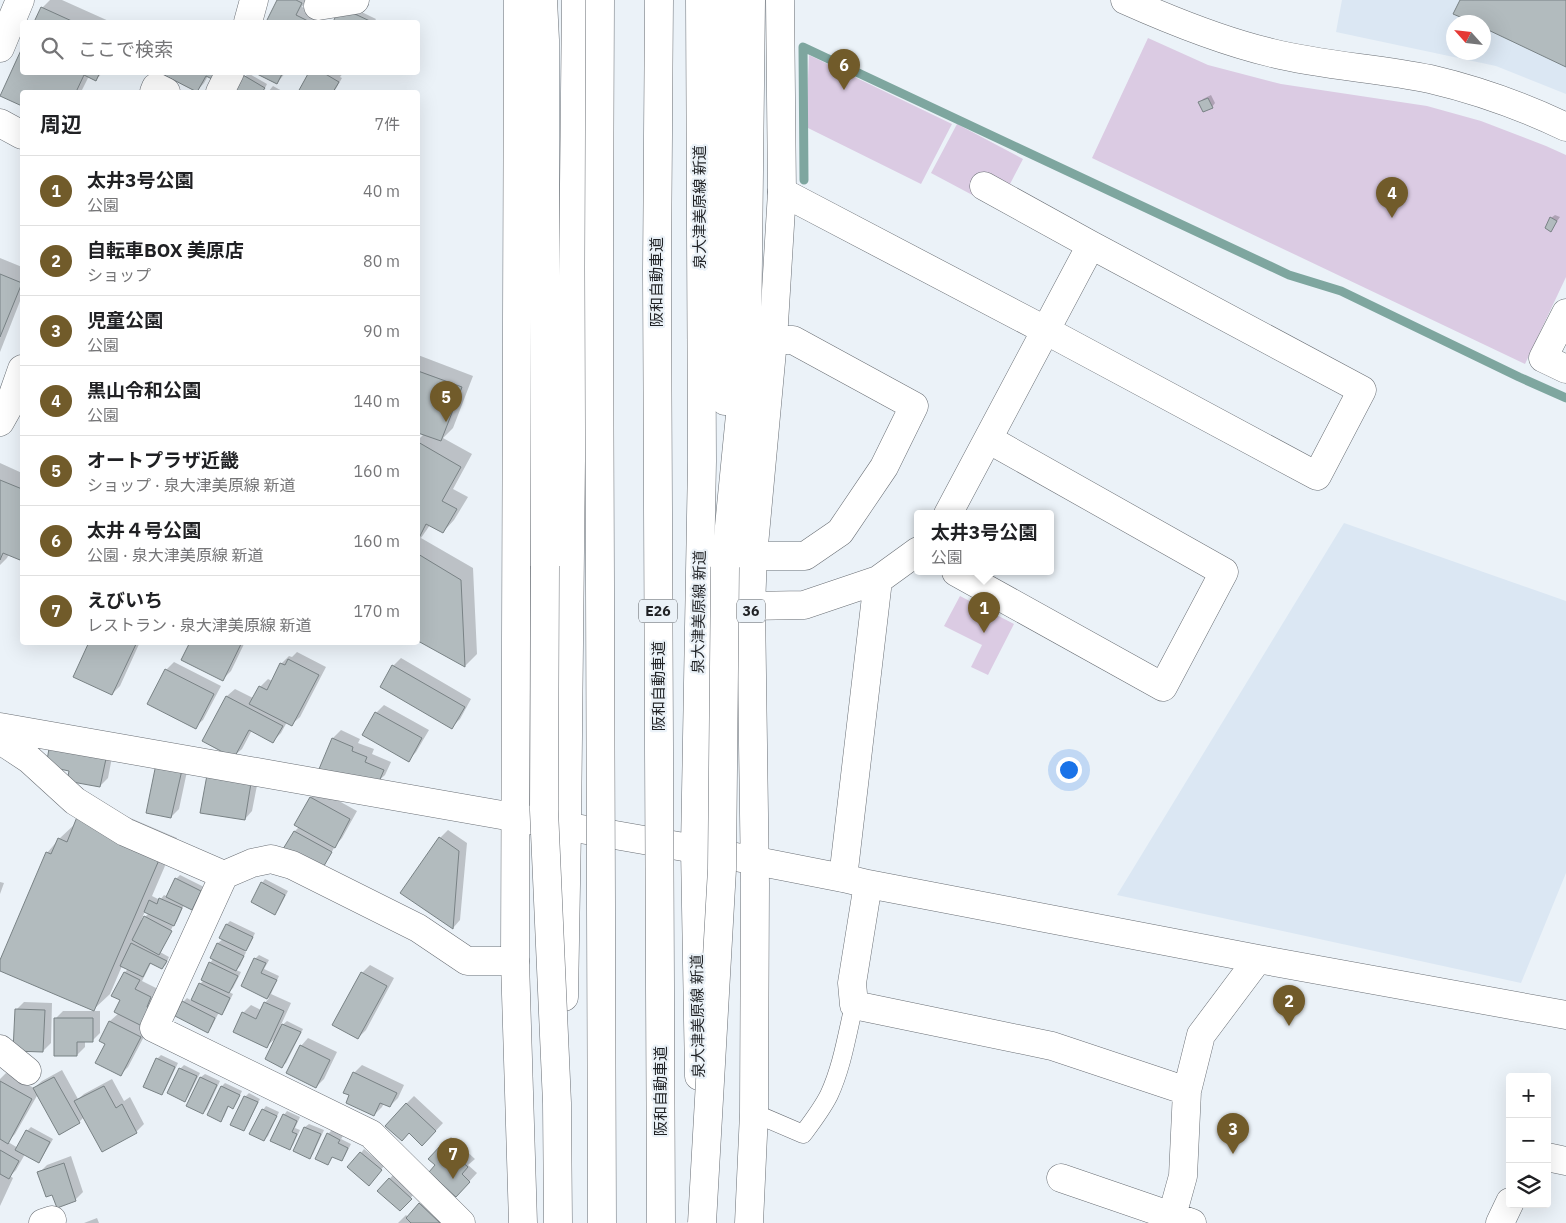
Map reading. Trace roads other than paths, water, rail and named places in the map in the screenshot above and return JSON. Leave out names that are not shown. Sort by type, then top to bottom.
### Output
[{"type":"main road","points":[[0,48],[20,0]]},
{"type":"main road","points":[[249,20],[254,0]]},
{"type":"main road","points":[[318,6],[355,0]]},
{"type":"main road","points":[[518,0],[515,962],[523,1223]]},
{"type":"main road","points":[[542,0],[545,40],[544,810],[557,1103],[559,1223]]},
{"type":"main road","points":[[559,1223],[567,828],[576,0]]},
{"type":"main road","points":[[600,0],[602,1223]]},
{"type":"main road","name":"阪和自動車道","points":[[659,0],[656,271],[661,1223]]},
{"type":"main road","name":"泉大津美原線 新道","points":[[700,0],[702,461],[695,849],[702,1223]]},
{"type":"main road","points":[[702,1223],[722,869],[725,567],[725,0]]},
{"type":"main road","points":[[725,567],[746,344],[751,0]]},
{"type":"main road","name":"36","points":[[749,1223],[754,1113],[751,606],[753,556],[773,340],[782,192],[780,0]]},
{"type":"main road","points":[[1125,0],[1183,25],[1271,53],[1302,60],[1428,79],[1482,93],[1532,111],[1566,126]]},
{"type":"main road","points":[[221,90],[228,75]]},
{"type":"main road","points":[[0,124],[20,134]]},
{"type":"main road","points":[[782,192],[1317,476],[1362,390],[984,186]]},
{"type":"main road","points":[[950,510],[1091,245]]},
{"type":"main road","points":[[1566,313],[1543,358],[1566,369]]},
{"type":"main road","points":[[753,556],[805,556],[840,532],[884,467],[914,406],[793,340],[773,340]]},
{"type":"main road","points":[[0,422],[10,406],[20,375]]},
{"type":"main road","points":[[961,575],[1163,688],[1224,572],[988,439]]},
{"type":"main road","points":[[751,606],[804,605],[878,580],[914,554]]},
{"type":"main road","points":[[878,580],[855,881],[852,983],[854,1005],[1052,1046],[1188,1091]]},
{"type":"main road","points":[[0,727],[695,849],[1258,959],[1566,1014]]},
{"type":"main road","points":[[0,740],[28,759],[75,801],[125,832],[224,875]]},
{"type":"main road","points":[[460,1223],[371,1134],[154,1028],[224,875],[252,863],[271,860],[292,864],[418,928],[467,960],[515,962]]},
{"type":"main road","points":[[1061,1178],[1178,1221],[1183,1176],[1188,1091],[1201,1035],[1258,959]]},
{"type":"main road","points":[[0,1049],[28,1071]]},
{"type":"main road","points":[[1551,1157],[1566,1161]]},
{"type":"main road","points":[[1500,1223],[1507,1208]]},
{"type":"lane","points":[[754,1113],[803,1134],[829,1095],[842,1058],[854,1005]]},
{"type":"waterway","points":[[804,180],[803,47],[1289,275],[1341,291],[1566,398]]},
{"type":"place","name":"太井４号公園","points":[[844,90]]},
{"type":"place","name":"黒山令和公園","points":[[1392,218]]},
{"type":"place","name":"オートプラザ近畿","points":[[446,422]]},
{"type":"place","name":"太井3号公園","points":[[984,633]]},
{"type":"place","name":"自転車BOX 美原店","points":[[1289,1026]]},
{"type":"place","name":"児童公園","points":[[1233,1154]]},
{"type":"place","name":"えびいち","points":[[453,1179]]}]
